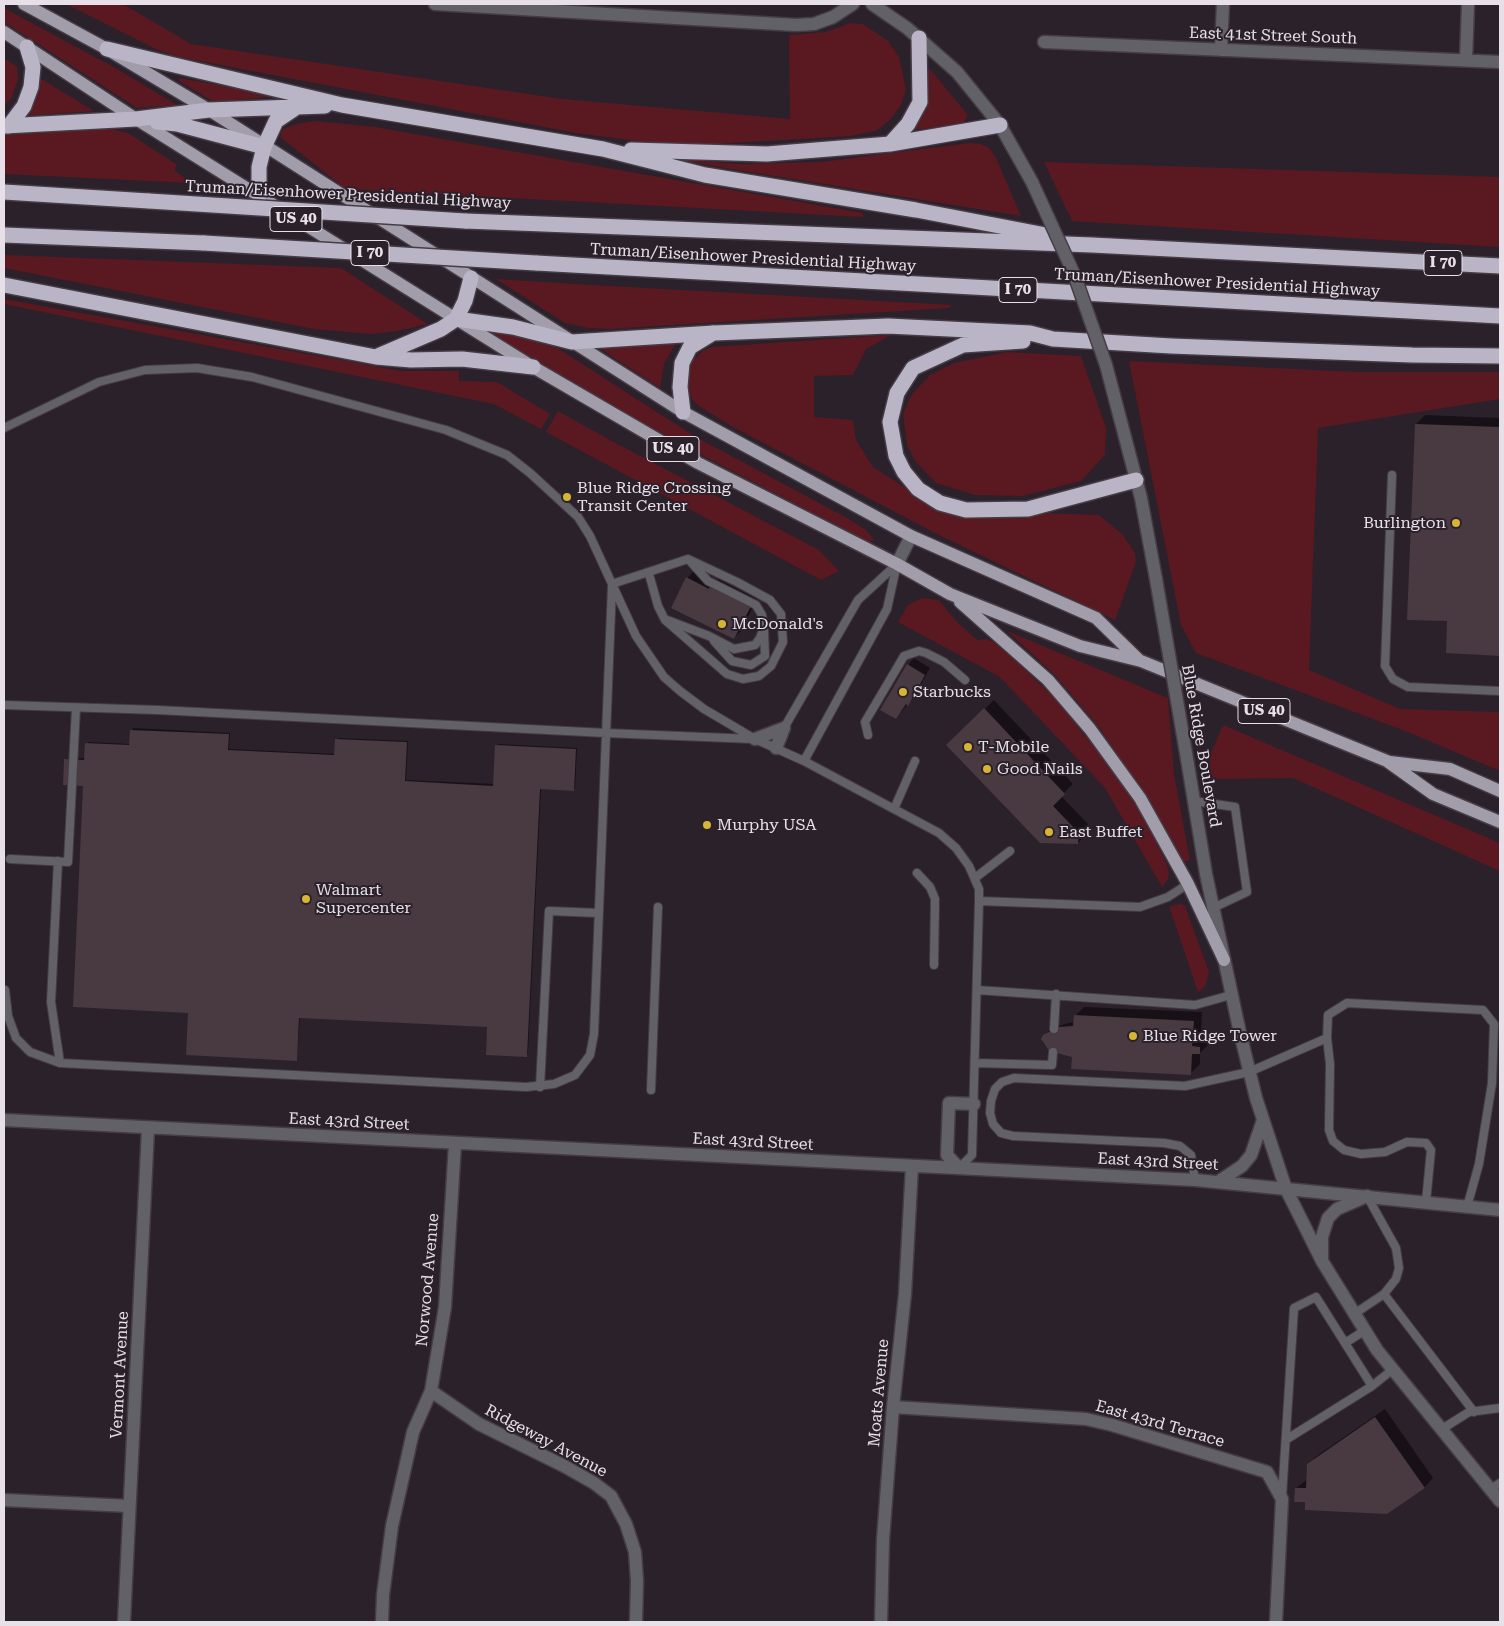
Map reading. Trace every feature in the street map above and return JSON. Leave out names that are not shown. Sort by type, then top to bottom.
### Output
[{"type":"highway","points":[[890,144],[908,124],[920,102],[919,38]]},
{"type":"highway","points":[[6,126],[24,106],[31,87],[33,68],[27,47]]},
{"type":"highway","points":[[107,49],[342,105],[602,149],[706,175],[916,210],[1092,244]]},
{"type":"highway","points":[[6,126],[136,119],[209,110],[342,105]]},
{"type":"highway","points":[[259,195],[259,167],[264,147],[276,122],[296,108]]},
{"type":"highway","points":[[136,119],[177,124],[264,147]]},
{"type":"highway","points":[[602,149],[767,154],[890,144],[1000,125]]},
{"type":"highway","name":"Truman/Eisenhower Presidential Highway","points":[[4,192],[465,221],[1092,244],[1500,266]]},
{"type":"highway","name":"Truman/Eisenhower Presidential Highway","points":[[4,235],[204,243],[1500,316]]},
{"type":"highway","points":[[376,357],[441,329],[456,319],[465,301],[471,278]]},
{"type":"highway","points":[[4,286],[376,357],[411,360],[462,359],[533,367]]},
{"type":"highway","points":[[456,319],[513,327],[572,342],[714,333],[888,326],[1030,334],[1053,339]]},
{"type":"highway","points":[[683,412],[680,387],[682,363],[690,347],[714,333]]},
{"type":"highway","points":[[1136,480],[1028,509],[966,510],[940,504],[918,489],[904,472],[896,456],[890,422],[897,393],[913,368],[963,346],[1053,339],[1412,355],[1500,356]]},
{"type":"main road","name":"US 40","points":[[24,4],[107,49],[209,110],[264,147],[683,412],[911,536],[1096,618],[1141,661]]},
{"type":"main road","name":"US 40","points":[[4,32],[136,119],[533,367],[698,463],[897,564],[950,594],[1080,646],[1141,661],[1387,761],[1433,794],[1500,822]]},
{"type":"main road","points":[[950,594],[1011,645],[1048,680],[1090,729],[1140,798],[1188,884],[1224,960]]},
{"type":"main road","name":"US 40","points":[[1387,761],[1450,769],[1500,790]]},
{"type":"street","points":[[435,4],[796,25],[814,24],[834,17],[853,4]]},
{"type":"street","name":"Blue Ridge Boulevard","points":[[872,4],[919,38],[957,72],[1000,125],[1032,182],[1074,274],[1106,365],[1136,480],[1156,579],[1213,908],[1231,995],[1249,1072],[1286,1189],[1322,1261],[1364,1331],[1392,1370],[1442,1429],[1496,1486],[1500,1501]]},
{"type":"street","points":[[1221,50],[1223,4]]},
{"type":"street","points":[[1466,60],[1468,4]]},
{"type":"street","name":"East 41st Street South","points":[[1044,42],[1500,62]]},
{"type":"street","points":[[897,564],[911,536]]},
{"type":"street","points":[[755,739],[784,728]]},
{"type":"street","points":[[776,748],[784,728]]},
{"type":"street","points":[[959,1168],[947,1155],[949,1103],[974,1104]]},
{"type":"street","name":"East 43rd Street","points":[[4,1120],[1195,1180],[1500,1210]]},
{"type":"street","points":[[1218,1182],[1242,1166],[1251,1154],[1263,1120]]},
{"type":"street","name":"Vermont Avenue","points":[[124,1622],[148,1128]]},
{"type":"street","name":"Norwood Avenue","points":[[382,1622],[383,1595],[392,1526],[413,1432],[431,1391],[445,1307],[455,1144]]},
{"type":"street","name":"Moats Avenue","points":[[881,1622],[882,1540],[905,1294],[912,1166]]},
{"type":"street","points":[[1322,1261],[1322,1237],[1328,1218],[1338,1209],[1367,1196]]},
{"type":"street","name":"Ridgeway Avenue","points":[[431,1391],[479,1424],[564,1466],[594,1483],[611,1496],[626,1524],[635,1552],[637,1581],[636,1622]]},
{"type":"street","name":"East 43rd Terrace","points":[[893,1407],[1086,1419],[1112,1425],[1267,1472],[1282,1499]]},
{"type":"street","points":[[1276,1622],[1282,1499]]},
{"type":"street","points":[[4,1500],[130,1506]]},
{"type":"lane","points":[[4,428],[85,388],[144,370],[190,367],[252,377],[446,430],[507,455],[551,490],[578,517],[590,536],[636,636],[664,677],[704,709],[755,739],[804,761],[939,833],[956,848],[975,878],[979,901],[972,1155],[959,1168]]},
{"type":"lane","points":[[1392,475],[1385,666],[1393,679],[1408,687],[1500,691]]},
{"type":"lane","points":[[612,584],[649,574],[688,559],[770,600],[781,614],[783,642],[771,666],[759,676],[743,679],[727,674],[665,620],[658,606],[649,574]]},
{"type":"lane","points":[[688,559],[708,581],[756,605],[762,614],[765,656],[751,665],[732,661],[709,636]]},
{"type":"lane","points":[[784,728],[858,600],[897,564]]},
{"type":"lane","points":[[804,761],[887,609],[897,564]]},
{"type":"lane","points":[[4,990],[8,1016],[16,1038],[30,1052],[60,1063],[540,1087],[554,1084],[575,1075],[590,1055],[594,1034],[612,584]]},
{"type":"lane","points":[[665,620],[709,636],[734,650],[754,645],[764,626]]},
{"type":"lane","points":[[868,735],[865,722],[904,656],[918,651],[926,653],[944,662],[964,680]]},
{"type":"lane","points":[[4,705],[194,712],[755,739]]},
{"type":"lane","points":[[10,859],[68,862],[76,708]]},
{"type":"lane","points":[[894,809],[915,761]]},
{"type":"lane","points":[[1194,801],[1235,807],[1247,892],[1213,908]]},
{"type":"lane","points":[[975,878],[1010,850]]},
{"type":"lane","points":[[58,862],[50,1002],[60,1063]]},
{"type":"lane","points":[[917,873],[930,887],[935,899],[934,966]]},
{"type":"lane","points":[[979,901],[1140,907],[1168,897],[1188,884]]},
{"type":"lane","points":[[651,1090],[658,907]]},
{"type":"lane","points":[[540,1087],[549,911],[598,913]]},
{"type":"lane","points":[[976,990],[1195,1005],[1231,995]]},
{"type":"lane","points":[[1054,1029],[1056,994]]},
{"type":"lane","points":[[1426,1202],[1430,1150],[1426,1143],[1407,1142],[1385,1152],[1361,1154],[1344,1150],[1333,1141],[1329,1130],[1330,1064],[1327,1038],[1328,1015],[1347,1003],[1483,1010],[1489,1015],[1494,1024],[1492,1083],[1479,1164],[1467,1206]]},
{"type":"lane","points":[[1195,1180],[1191,1155],[1180,1146],[1164,1143],[1013,1136],[1001,1133],[993,1124],[990,1113],[991,1101],[996,1089],[1002,1082],[1014,1078],[1185,1086],[1249,1072],[1327,1038]]},
{"type":"lane","points":[[974,1063],[1052,1065],[1053,1052]]},
{"type":"lane","points":[[1354,1314],[1384,1294],[1396,1279],[1399,1268],[1396,1248],[1367,1196]]},
{"type":"lane","points":[[1384,1294],[1474,1412]]},
{"type":"lane","points":[[1282,1499],[1294,1308],[1316,1297],[1372,1386]]},
{"type":"lane","points":[[1345,1343],[1364,1331]]},
{"type":"lane","points":[[1287,1439],[1372,1386],[1392,1370]]},
{"type":"lane","points":[[1442,1429],[1474,1412],[1500,1408]]},
{"type":"shaded area","points":[[66,4],[123,4],[191,44],[562,99],[790,119],[789,35],[826,32],[850,23],[863,24],[888,41],[899,57],[906,90],[901,105],[890,120],[876,131],[850,136],[715,144],[645,142],[576,133],[179,57],[158,50]]},
{"type":"shaded area","points":[[4,8],[119,70],[177,105],[137,108],[4,22]]},
{"type":"shaded area","points":[[4,58],[17,67],[18,79],[12,97],[4,106]]},
{"type":"shaded area","points":[[929,68],[968,115],[963,124],[911,130],[926,95]]},
{"type":"shaded area","points":[[179,78],[270,94],[270,97],[214,102],[179,81]]},
{"type":"shaded area","points":[[38,80],[43,80],[94,111],[21,116]]},
{"type":"shaded area","points":[[316,121],[375,127],[863,213],[863,217],[346,189],[280,137],[283,129],[296,124]]},
{"type":"shaded area","points":[[109,128],[128,133],[176,164],[175,171],[192,183],[4,174],[4,135]]},
{"type":"shaded area","points":[[969,143],[981,144],[989,148],[996,158],[1021,216],[664,158],[739,164],[821,162]]},
{"type":"shaded area","points":[[1044,162],[1500,177],[1500,247],[1072,221]]},
{"type":"shaded area","points":[[4,255],[341,268],[428,324],[372,334],[314,329],[4,268]]},
{"type":"shaded area","points":[[496,279],[952,305],[949,308],[608,329],[588,328],[565,323]]},
{"type":"shaded area","points":[[4,299],[401,371],[459,371],[459,381],[497,382],[550,414],[541,429],[494,404],[4,304]]},
{"type":"shaded area","points":[[476,325],[494,327],[556,347],[694,436],[849,519],[867,531],[874,540],[869,542],[665,436],[554,374]]},
{"type":"shaded area","points":[[891,335],[866,349],[853,375],[814,376],[814,417],[853,420],[856,440],[873,467],[909,490],[955,510],[1099,515],[1122,534],[1135,553],[1136,562],[1115,620],[939,535],[731,426],[699,406],[693,401],[689,392],[688,370],[692,361],[704,350],[712,347]]},
{"type":"shaded area","points":[[677,341],[664,364],[660,388],[596,346]]},
{"type":"shaded area","points":[[1007,352],[1081,356],[1106,428],[1105,455],[1081,481],[1023,496],[975,495],[936,483],[915,461],[907,445],[903,414],[912,394],[930,375],[954,363]]},
{"type":"shaded area","points":[[1129,361],[1356,372],[1500,372],[1500,399],[1318,428],[1309,670],[1400,709],[1500,712],[1500,771],[1408,732],[1196,653],[1181,625]]},
{"type":"shaded area","points":[[558,411],[819,550],[839,571],[821,580],[546,432]]},
{"type":"shaded area","points":[[922,598],[939,600],[955,620],[977,640],[986,639],[999,644],[1058,702],[1116,775],[1140,811],[1165,860],[1169,872],[1168,879],[1162,887],[1105,788],[1000,677],[898,622],[908,605]]},
{"type":"shaded area","points":[[1007,631],[1168,698],[1174,774],[1190,860],[1183,862],[1148,799],[1098,726],[1055,675]]},
{"type":"shaded area","points":[[1223,725],[1500,843],[1500,871],[1293,778],[1210,779],[1210,755]]},
{"type":"shaded area","points":[[1181,904],[1185,906],[1209,972],[1205,987],[1198,992],[1169,906]]},
{"type":"building","name":"Burlington","points":[[1415,424],[1500,427],[1500,656],[1446,653],[1447,621],[1407,620]]},
{"type":"building","name":"McDonald's","points":[[686,577],[709,589],[710,585],[751,606],[734,639],[671,608]]},
{"type":"building","name":"Starbucks","points":[[907,664],[925,675],[908,706],[906,704],[896,719],[880,710]]},
{"type":"building","points":[[984,708],[1065,794],[1053,806],[1079,833],[1078,844],[1040,843],[946,745]]},
{"type":"building","name":"Walmart Supercenter","points":[[130,730],[229,734],[228,750],[334,755],[335,739],[407,742],[405,781],[493,786],[495,745],[576,749],[574,791],[540,789],[527,1057],[486,1055],[487,1027],[299,1018],[297,1061],[186,1055],[188,1013],[73,1007],[83,786],[63,785],[64,759],[84,760],[85,743],[129,745]]},
{"type":"building","name":"Blue Ridge Tower","points":[[1074,1015],[1194,1021],[1192,1046],[1200,1047],[1200,1054],[1192,1054],[1191,1075],[1071,1069],[1072,1057],[1049,1051],[1041,1039],[1043,1035],[1059,1027],[1073,1026]]},
{"type":"building","points":[[1375,1417],[1425,1488],[1387,1514],[1305,1510],[1305,1502],[1294,1502],[1295,1488],[1306,1488],[1307,1464]]},
{"type":"place","name":"Blue Ridge Crossing Transit Center","points":[[567,497]]},
{"type":"place","name":"Burlington","points":[[1456,523]]},
{"type":"place","name":"McDonald's","points":[[722,624]]},
{"type":"place","name":"Starbucks","points":[[903,692]]},
{"type":"place","name":"T-Mobile","points":[[968,747]]},
{"type":"place","name":"Good Nails","points":[[987,769]]},
{"type":"place","name":"Murphy USA","points":[[707,825]]},
{"type":"place","name":"East Buffet","points":[[1049,832]]},
{"type":"place","name":"Walmart Supercenter","points":[[306,899]]},
{"type":"place","name":"Blue Ridge Tower","points":[[1133,1036]]}]
